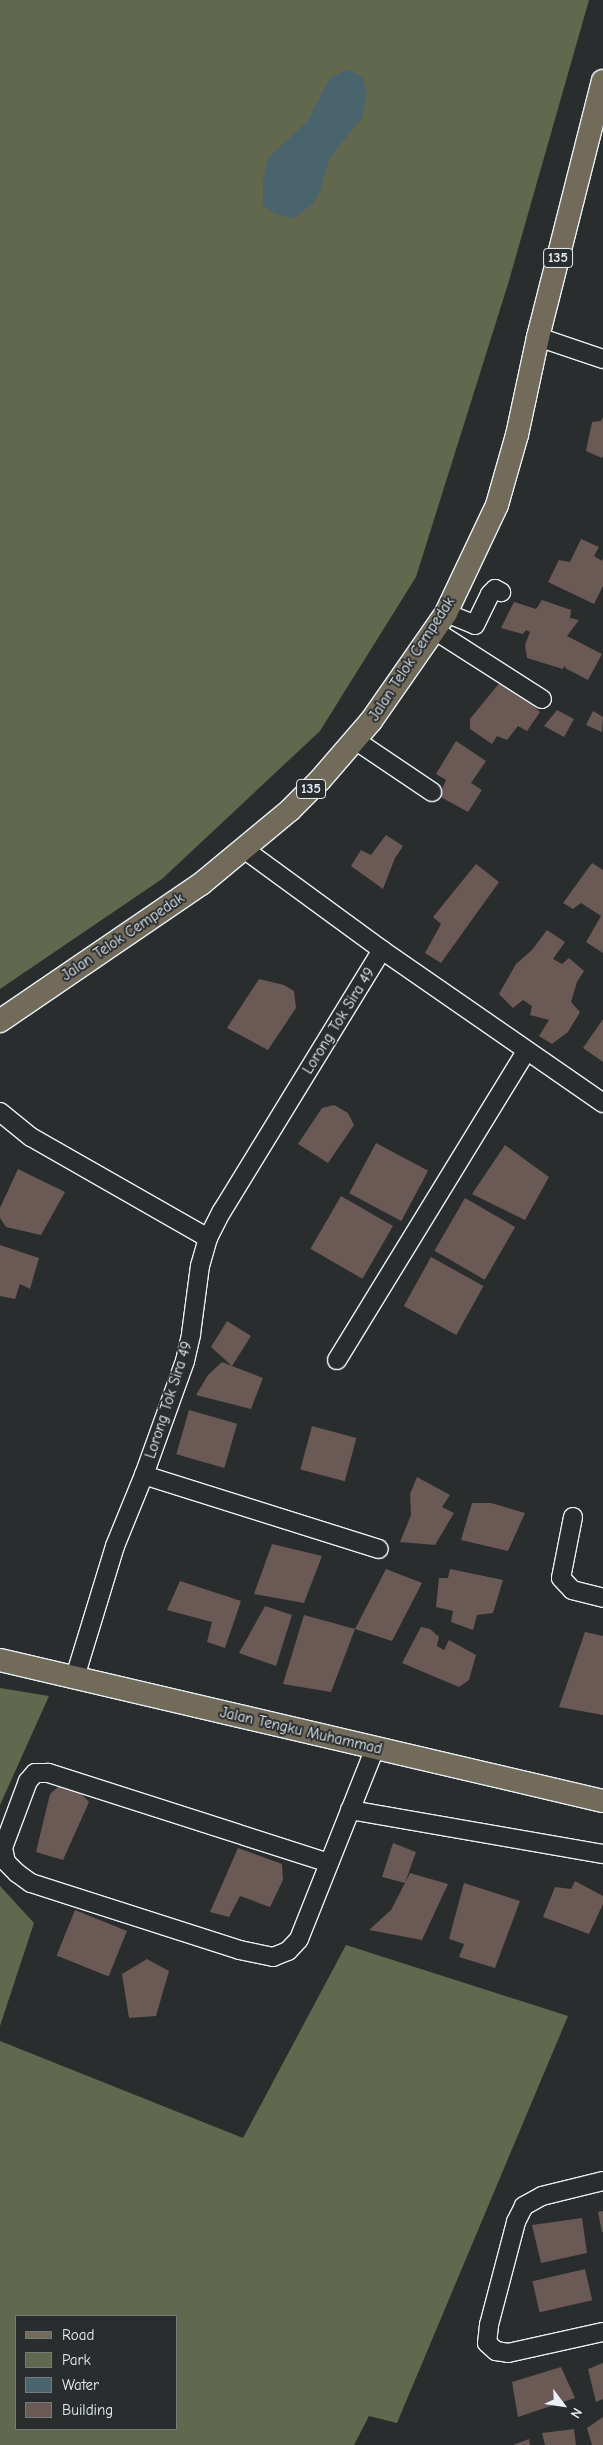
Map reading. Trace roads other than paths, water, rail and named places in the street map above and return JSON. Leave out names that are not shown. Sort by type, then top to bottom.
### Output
[{"type":"main road","name":"Jalan Telok Cempedak","points":[[0,1021],[158,915],[244,849],[320,780],[371,721],[440,621],[497,505],[517,435],[538,337],[603,81]]},
{"type":"main road","name":"Jalan Tengku Muhammad","points":[[0,1660],[603,1801]]},
{"type":"street","points":[[538,337],[603,358]]},
{"type":"street","points":[[440,621],[475,626],[490,594],[495,590],[502,592]]},
{"type":"street","points":[[440,621],[542,699]]},
{"type":"street","points":[[355,740],[432,792]]},
{"type":"street","points":[[244,849],[526,1052],[603,1103]]},
{"type":"street","name":"Lorong Tok Sira 49","points":[[75,1677],[115,1546],[144,1475],[185,1361],[200,1266],[208,1238],[222,1211],[382,950]]},
{"type":"street","points":[[337,1360],[526,1052]]},
{"type":"street","points":[[0,1112],[31,1137],[208,1238]]},
{"type":"street","points":[[144,1475],[379,1549]]},
{"type":"street","points":[[573,1517],[561,1578],[572,1590],[603,1598]]},
{"type":"street","points":[[328,1864],[48,1773],[35,1773],[28,1780],[3,1848],[6,1862],[17,1873],[31,1882],[240,1950],[274,1957],[288,1951],[298,1939],[375,1748]]},
{"type":"street","points":[[350,1810],[603,1854]]},
{"type":"street","points":[[603,2181],[542,2196],[524,2206],[516,2222],[489,2325],[487,2343],[496,2351],[508,2352],[603,2332]]},
{"type":"water","points":[[347,69],[362,77],[367,91],[362,118],[330,157],[320,191],[313,204],[292,219],[274,213],[263,205],[263,180],[268,158],[307,122],[329,79]]}]
